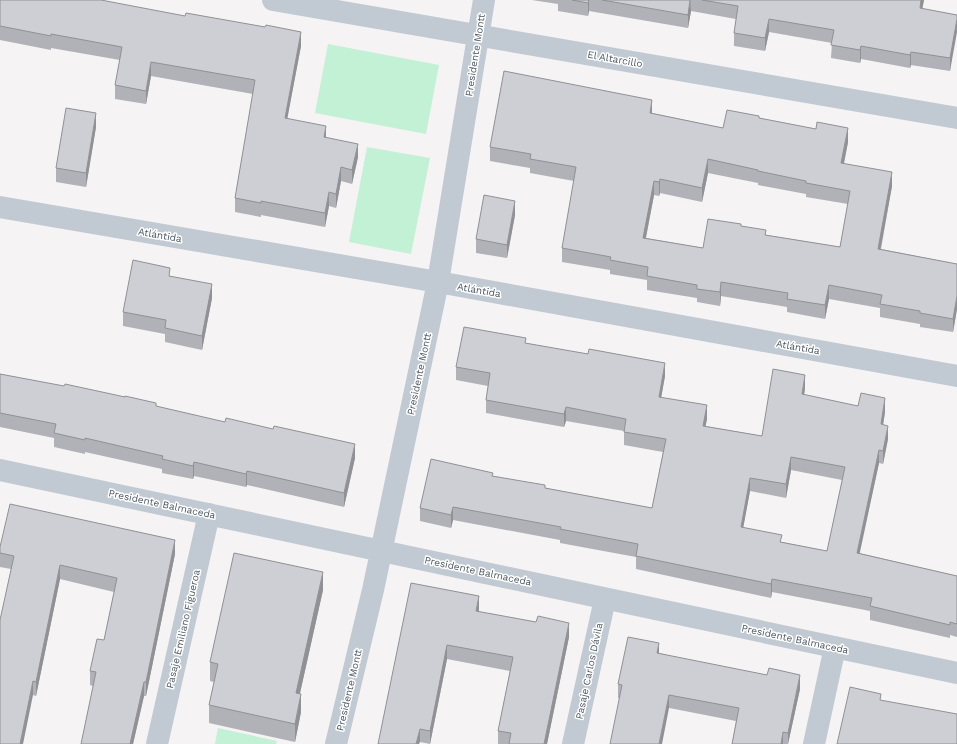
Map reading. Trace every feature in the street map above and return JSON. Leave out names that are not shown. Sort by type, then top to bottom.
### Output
[{"type":"street","name":"El Altarcillo","points":[[273,0],[957,118]]},
{"type":"street","name":"Presidente Montt","points":[[336,744],[381,551],[438,282],[484,0]]},
{"type":"street","name":"Atlántida","points":[[0,208],[438,282],[957,376]]},
{"type":"street","name":"Presidente Balmaceda","points":[[0,471],[957,673]]},
{"type":"street","name":"Pasaje Emiliano Figueroa","points":[[157,744],[209,514]]},
{"type":"street","name":"Pasaje Carlos Dávila","points":[[573,744],[605,599]]},
{"type":"street","points":[[814,744],[835,647]]},
{"type":"green space","points":[[328,44],[439,65],[426,134],[315,113]]},
{"type":"green space","points":[[367,147],[430,158],[411,254],[349,242]]},
{"type":"green space","points":[[218,728],[277,741],[276,744],[215,744]]},
{"type":"building","points":[[0,0],[101,0],[185,16],[186,13],[265,27],[266,25],[301,32],[285,118],[326,126],[324,137],[358,144],[352,170],[341,167],[336,194],[329,192],[325,213],[261,201],[261,203],[235,198],[255,80],[151,62],[146,91],[115,85],[122,47],[51,34],[51,36],[0,26]]},
{"type":"building","points":[[572,0],[589,0],[588,3]]},
{"type":"building","points":[[602,0],[690,0],[688,15]]},
{"type":"building","points":[[702,0],[921,0],[920,8],[957,15],[957,19],[950,58],[911,52],[910,55],[861,46],[860,50],[831,45],[834,30],[769,19],[765,38],[734,33],[738,6]]},
{"type":"building","points":[[504,71],[652,100],[650,113],[723,128],[727,110],[816,129],[817,122],[848,128],[841,163],[892,172],[878,249],[957,264],[957,296],[953,319],[880,304],[882,295],[829,285],[825,305],[787,299],[788,293],[721,282],[720,292],[697,289],[697,285],[647,276],[648,267],[610,260],[611,257],[562,248],[576,167],[530,159],[531,154],[490,147]],"holes":[[[708,159],[806,181],[806,183],[850,191],[840,247],[765,235],[766,230],[741,226],[741,224],[708,219],[703,248],[643,238],[654,181],[659,182],[660,179],[702,188]]]},
{"type":"building","points":[[66,108],[96,113],[86,173],[56,168]]},
{"type":"building","points":[[484,195],[515,201],[507,245],[476,239]]},
{"type":"building","points":[[133,260],[170,268],[169,276],[212,284],[202,336],[165,328],[166,320],[123,312]]},
{"type":"building","points":[[464,327],[526,338],[525,343],[588,354],[589,349],[665,363],[659,397],[707,405],[703,426],[762,436],[773,369],[805,375],[802,394],[858,406],[861,393],[885,398],[881,424],[888,426],[883,451],[879,450],[857,553],[957,576],[957,624],[950,622],[950,625],[870,606],[872,598],[772,579],[771,584],[636,556],[638,544],[560,529],[561,527],[453,507],[451,515],[420,508],[431,459],[493,473],[492,476],[545,485],[545,488],[652,508],[666,439],[624,432],[626,419],[566,407],[564,414],[486,400],[490,373],[456,367]],"holes":[[[791,457],[845,467],[827,551],[780,542],[782,535],[741,527],[750,478],[786,484]]]},
{"type":"building","points":[[0,374],[64,386],[65,384],[125,396],[156,403],[156,406],[225,422],[226,418],[273,429],[274,426],[355,444],[344,493],[247,471],[246,474],[194,462],[193,466],[162,459],[163,456],[85,438],[85,440],[54,433],[56,424],[0,413]]},
{"type":"building","points":[[10,504],[175,540],[146,682],[144,682],[130,744],[81,744],[96,672],[90,671],[97,639],[104,640],[117,578],[60,565],[36,682],[33,681],[20,744],[0,744],[0,620],[14,556],[0,553],[0,547]]},
{"type":"building","points":[[234,553],[323,572],[296,693],[301,694],[295,724],[209,705],[218,664],[210,662]]},
{"type":"building","points":[[411,583],[479,596],[476,611],[536,622],[538,616],[569,623],[544,744],[509,744],[511,733],[498,731],[513,657],[447,645],[430,731],[420,729],[416,744],[378,744]]},
{"type":"building","points":[[628,637],[659,643],[657,653],[767,675],[769,668],[800,675],[788,733],[783,732],[781,744],[732,744],[739,708],[669,695],[659,744],[610,744],[622,685],[618,684]]},
{"type":"building","points":[[850,687],[881,694],[880,700],[957,714],[957,744],[837,744]]}]
